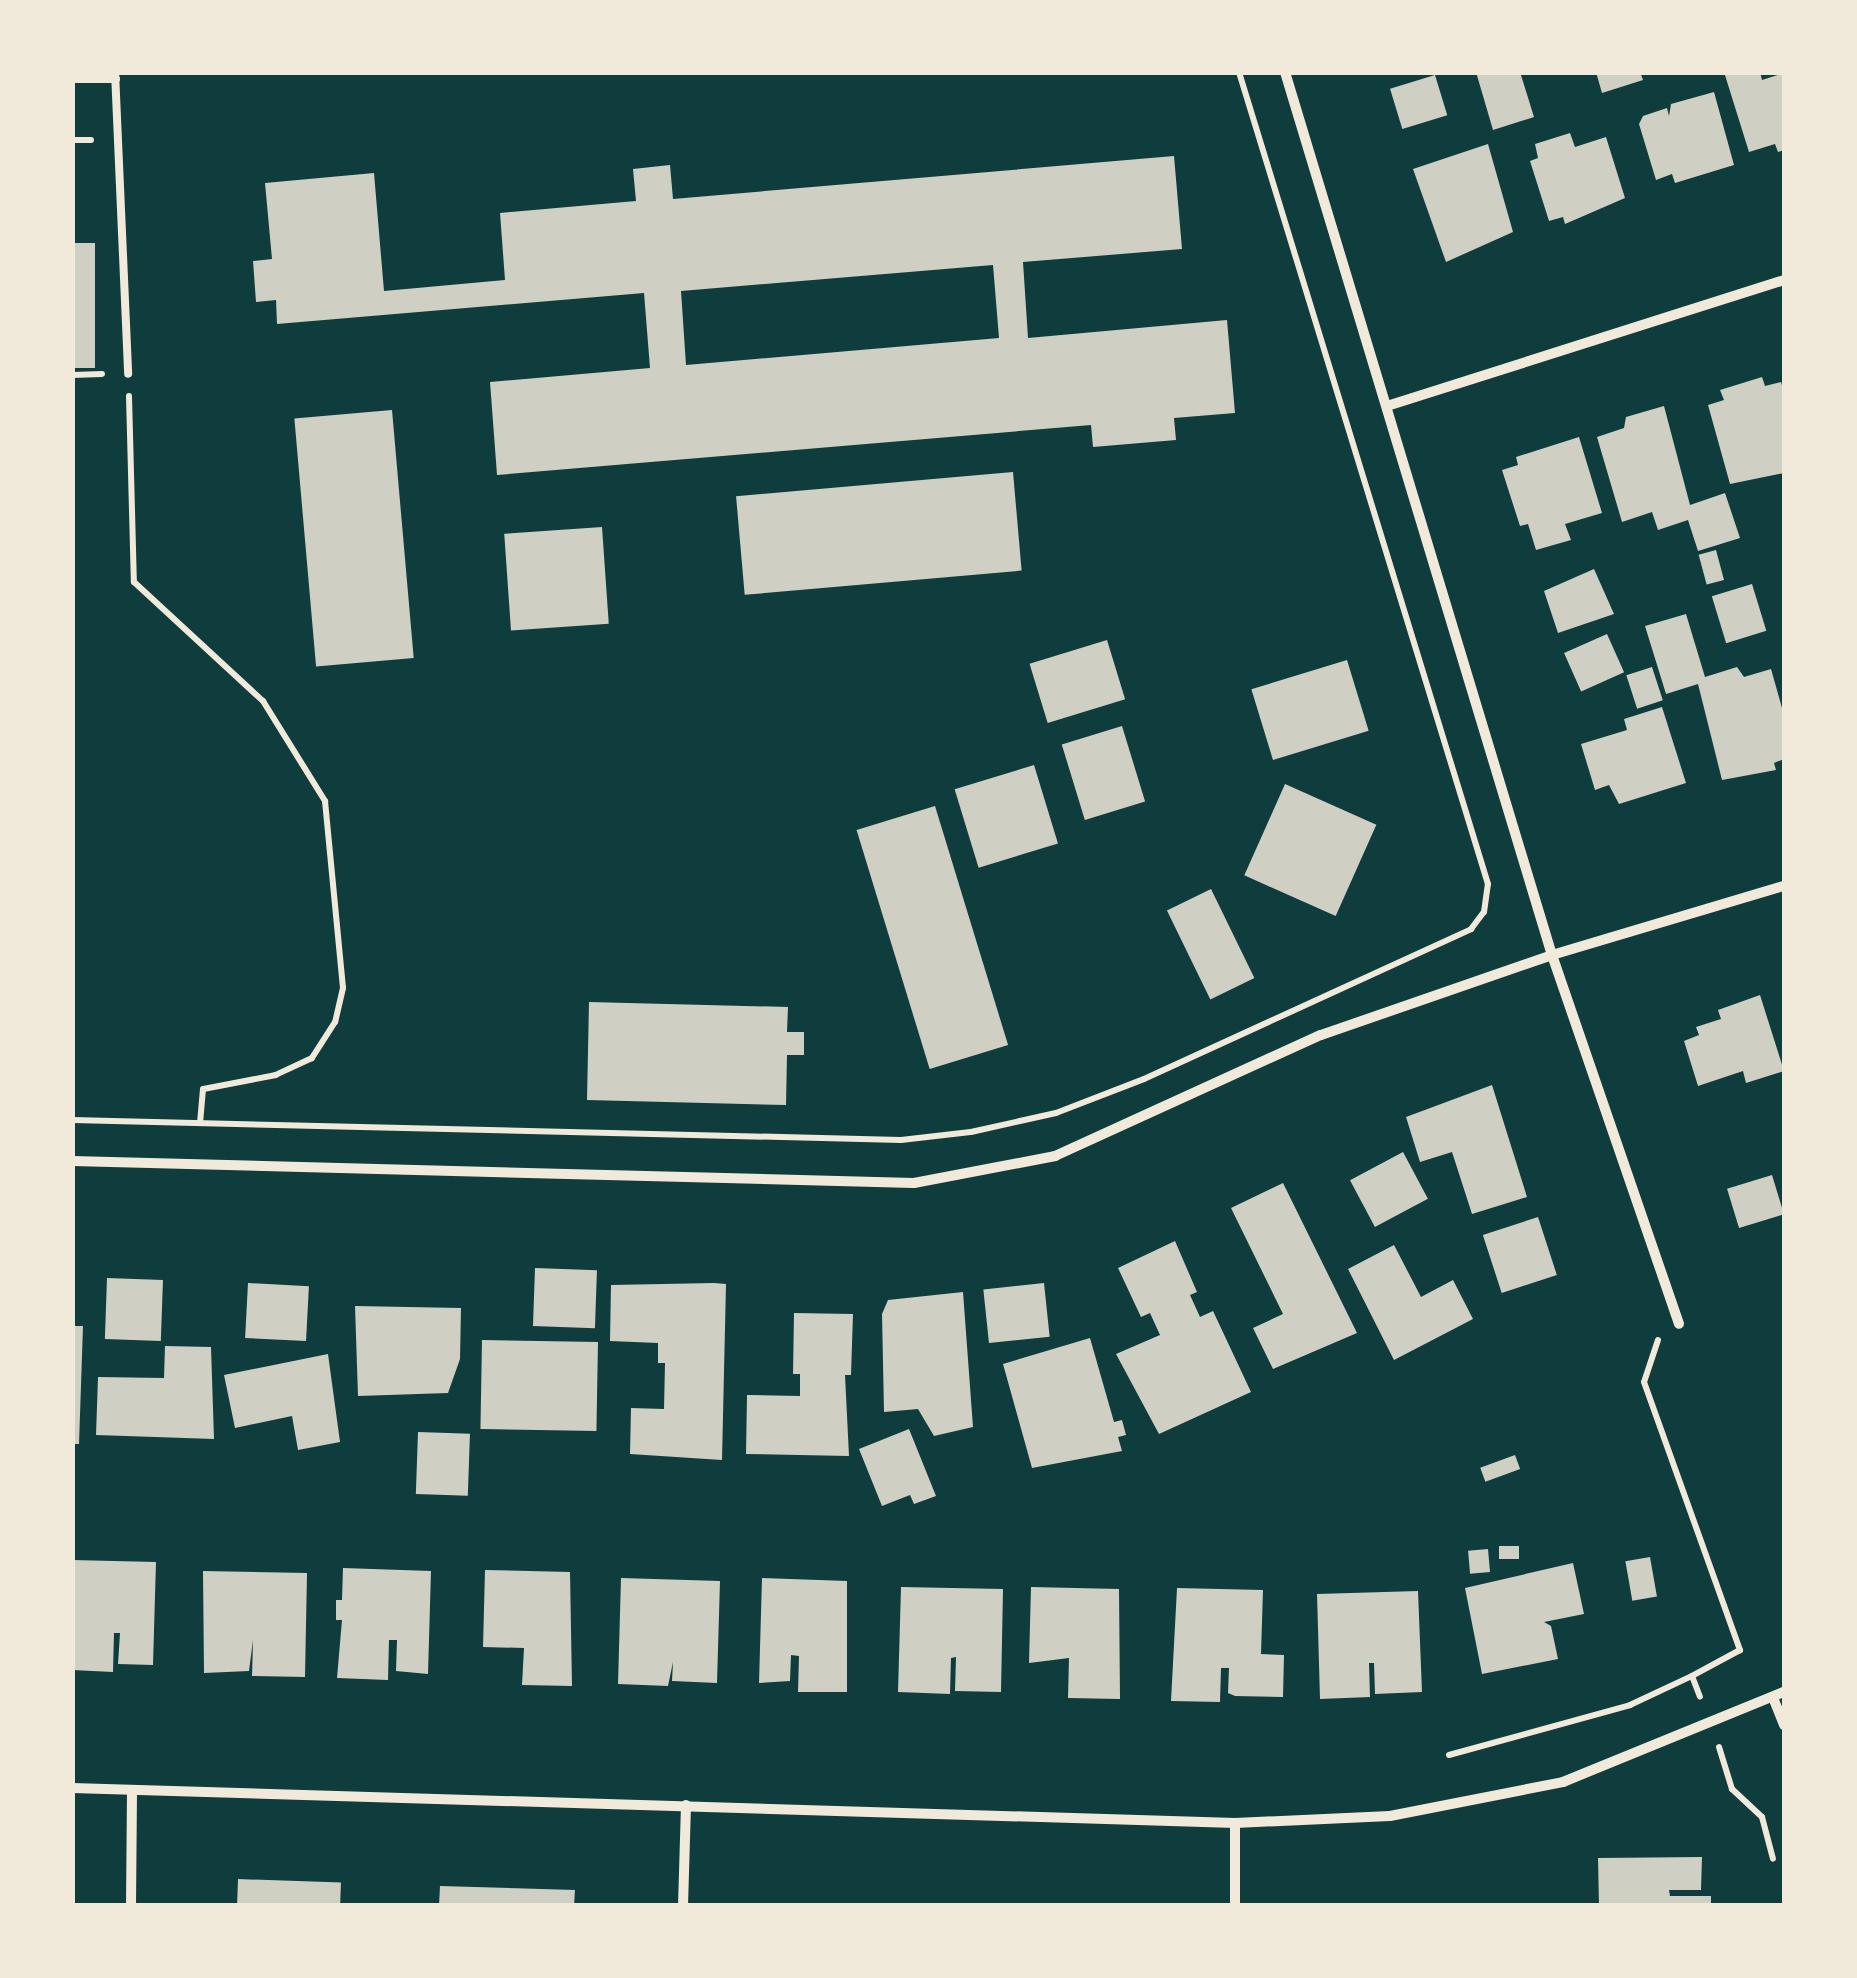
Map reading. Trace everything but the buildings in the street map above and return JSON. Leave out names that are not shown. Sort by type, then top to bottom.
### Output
[{"type":"street","points":[[1285,72],[1552,955],[1680,1324]]},
{"type":"street","points":[[1387,406],[1784,280]]},
{"type":"street","points":[[72,1162],[914,1183],[1055,1156],[1322,1035],[1552,955],[1784,886]]},
{"type":"street","points":[[72,1788],[1235,1823],[1390,1816],[1564,1782],[1774,1700],[1784,1692]]},
{"type":"street","points":[[1774,1700],[1784,1725]]},
{"type":"street","points":[[131,1906],[132,1790]]},
{"type":"street","points":[[682,1906],[686,1805]]},
{"type":"street","points":[[1235,1823],[1235,1906]]},
{"type":"lane","points":[[72,79],[116,76],[128,374]]},
{"type":"path","points":[[72,1120],[901,1140],[970,1132],[1056,1113],[1144,1079],[1471,928],[1484,912],[1488,884],[1239,72]]},
{"type":"path","points":[[72,375],[128,374],[134,582],[263,701],[325,802],[343,988],[335,1022],[312,1058],[276,1075],[203,1089],[200,1123]]},
{"type":"path","points":[[1671,1302],[1644,1382],[1740,1650],[1692,1676]]}]
